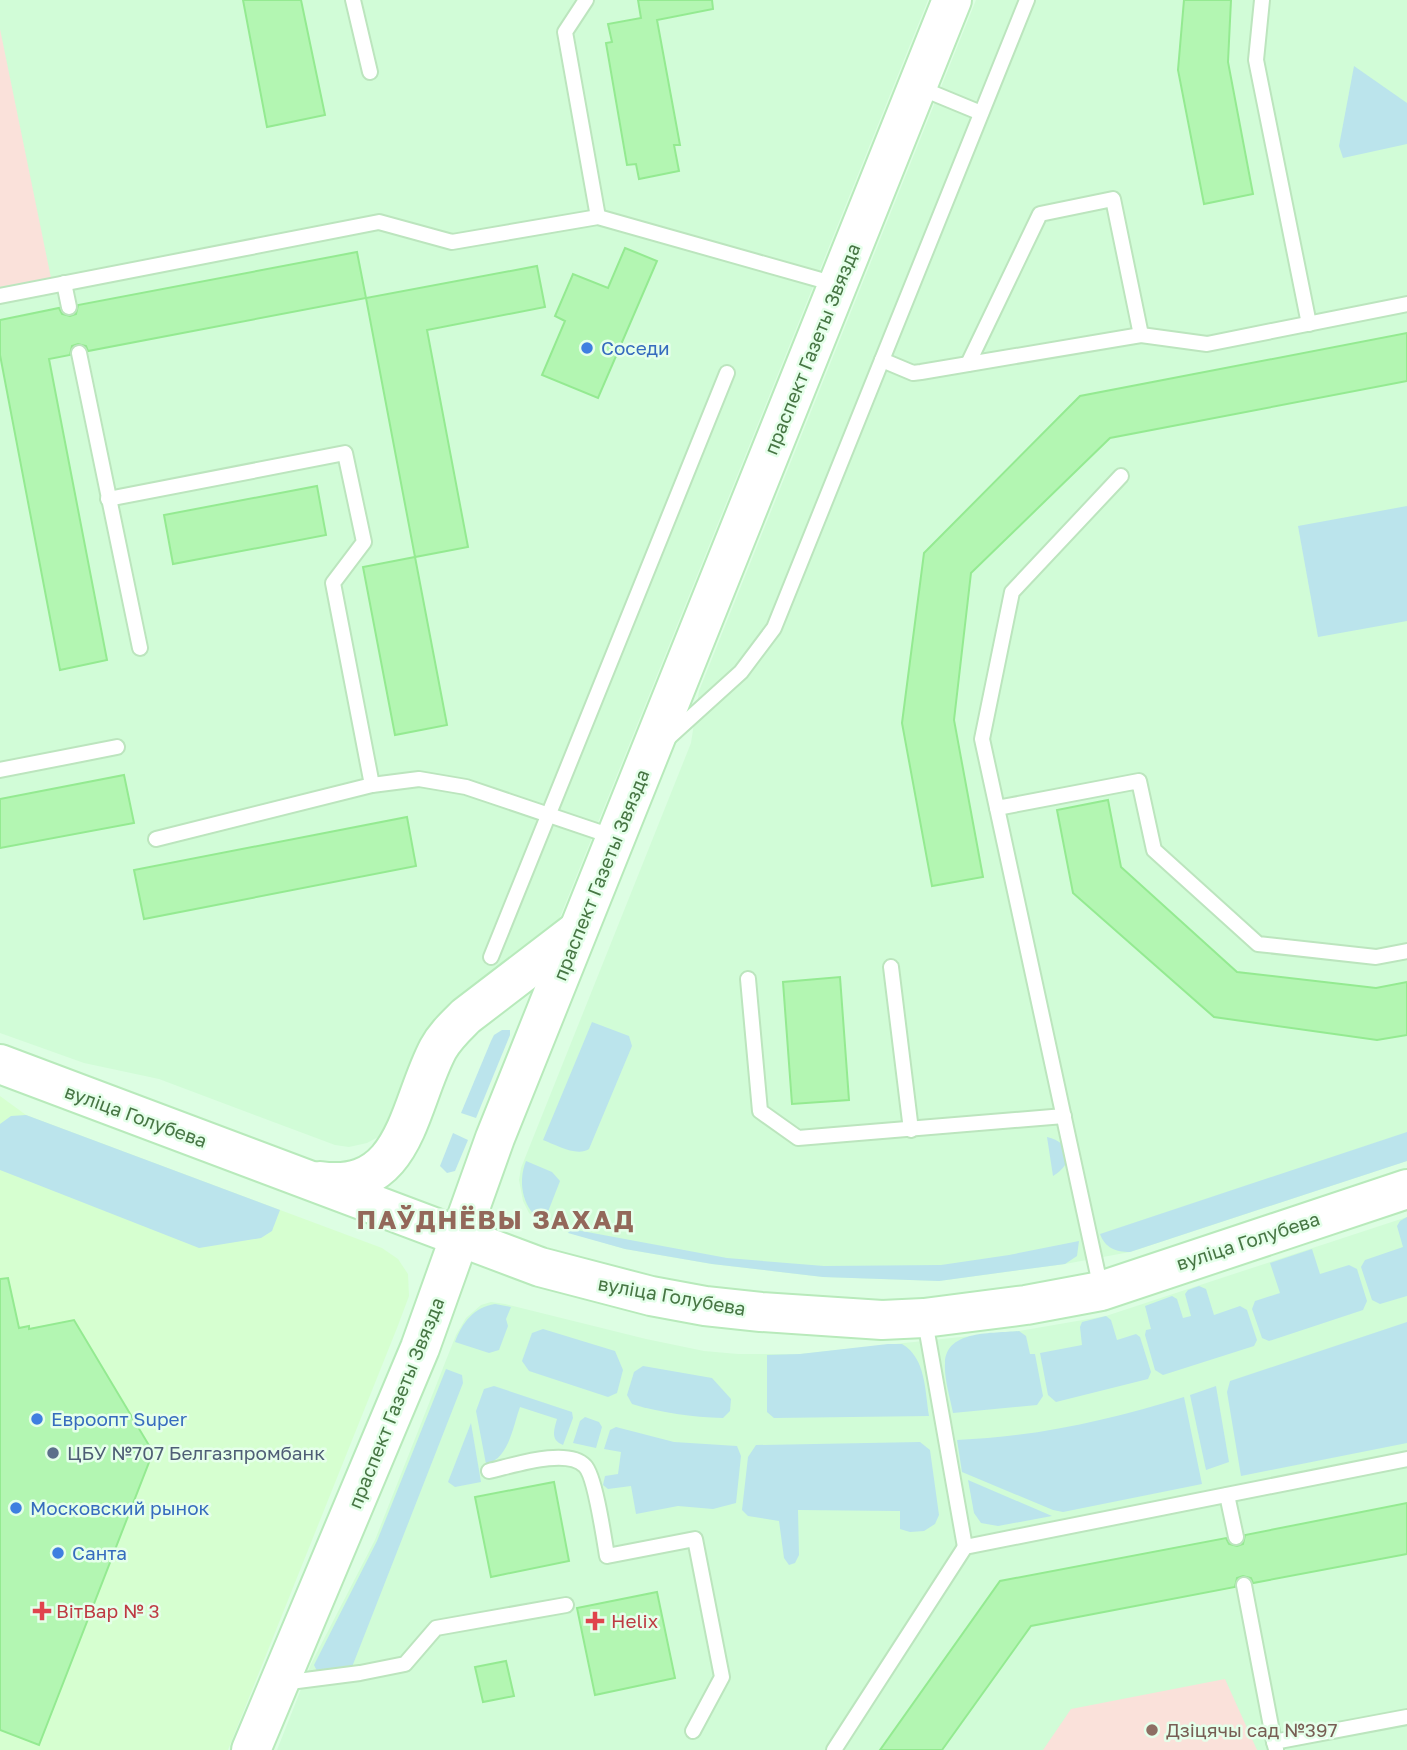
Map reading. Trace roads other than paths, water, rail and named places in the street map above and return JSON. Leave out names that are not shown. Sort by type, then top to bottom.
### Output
[{"type":"main road","name":"праспект Газеты Звязда","points":[[251,1750],[420,1348],[495,1138],[952,0]]},
{"type":"main road","points":[[309,1179],[348,1182],[370,1175],[380,1168],[404,1134],[438,1048],[451,1031],[466,1016],[579,930]]},
{"type":"main road","name":"вуліца Голубева","points":[[0,1064],[540,1267],[600,1284],[705,1306],[882,1320],[924,1318],[1026,1305],[1101,1291],[1407,1189]]},
{"type":"lane","points":[[353,0],[370,72]]},
{"type":"lane","points":[[586,0],[565,32],[598,217]]},
{"type":"lane","points":[[649,755],[741,672],[774,628],[1027,0]]},
{"type":"lane","points":[[1262,0],[1256,60],[1309,324]]},
{"type":"lane","points":[[917,87],[981,114]]},
{"type":"lane","points":[[968,364],[1040,214],[1113,200],[1141,335]]},
{"type":"lane","points":[[0,296],[379,222],[452,242],[598,217],[838,285]]},
{"type":"lane","points":[[64,283],[69,307]]},
{"type":"lane","points":[[882,360],[913,373],[1141,335],[1207,344],[1407,304]]},
{"type":"lane","points":[[79,353],[139,649]]},
{"type":"lane","points":[[491,957],[727,373]]},
{"type":"lane","points":[[108,499],[345,453],[364,542],[333,583],[372,785]]},
{"type":"lane","points":[[1101,1291],[982,739],[1012,592],[1121,476]]},
{"type":"lane","points":[[0,769],[117,747]]},
{"type":"lane","points":[[156,839],[372,785],[419,779],[466,787],[616,838]]},
{"type":"lane","points":[[997,807],[1139,781],[1154,850],[1258,944],[1376,957],[1407,951]]},
{"type":"lane","points":[[891,967],[911,1130]]},
{"type":"lane","points":[[748,979],[760,1111],[798,1138],[1064,1116]]},
{"type":"lane","points":[[834,1750],[965,1547],[924,1318]]},
{"type":"lane","points":[[489,1471],[554,1457],[584,1465],[591,1479],[607,1556],[695,1539],[722,1677],[693,1731]]},
{"type":"lane","points":[[965,1547],[1407,1459]]},
{"type":"lane","points":[[1227,1495],[1236,1536]]},
{"type":"lane","points":[[1244,1585],[1275,1746],[1407,1717]]},
{"type":"lane","points":[[279,1683],[360,1673],[404,1664],[436,1628],[566,1605]]},
{"type":"place","name":"Соседи","points":[[587,348]]},
{"type":"place","name":"Евроопт Super","points":[[37,1419]]},
{"type":"place","name":"ЦБУ №707 Белгазпромбанк","points":[[53,1453]]},
{"type":"place","name":"Московский рынок","points":[[16,1508]]},
{"type":"place","name":"Санта","points":[[58,1553]]},
{"type":"place","name":"ВітВар № 3","points":[[42,1611]]},
{"type":"place","name":"Helix","points":[[595,1621]]},
{"type":"place","name":"Дзіцячы сад №397","points":[[1152,1730]]},
{"type":"district","name":"ПАЎДНЁВЫ ЗАХАД","points":[[496,1220]]}]
